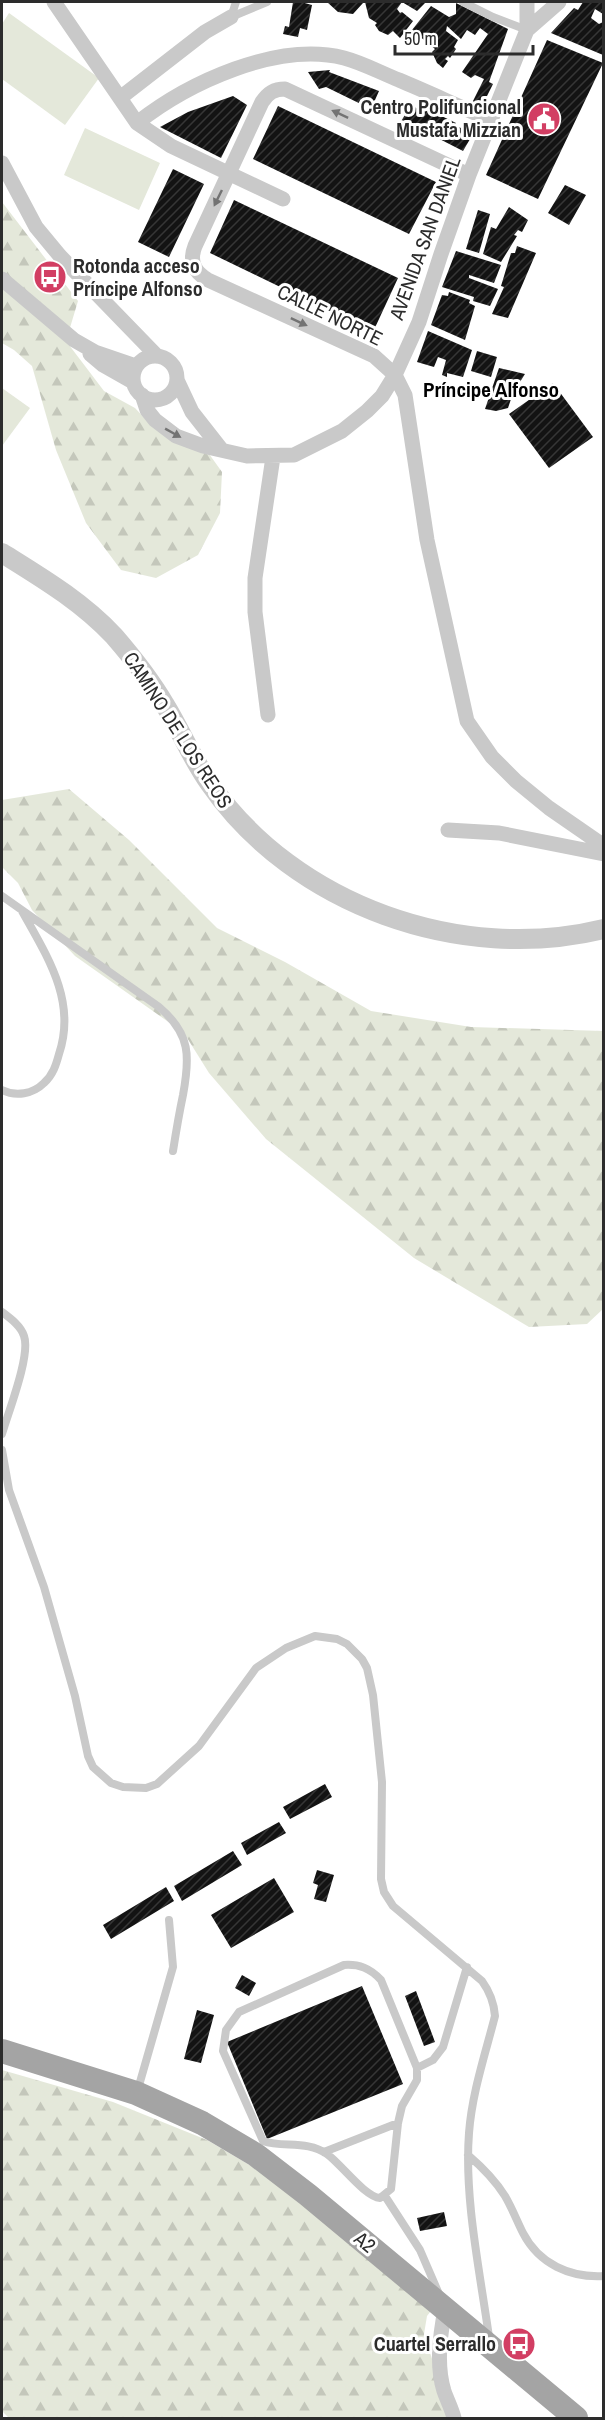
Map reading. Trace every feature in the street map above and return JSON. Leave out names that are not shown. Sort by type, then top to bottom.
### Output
[{"type":"main road","name":"A2","points":[[2,2051],[136,2093],[202,2123],[256,2155],[300,2188],[576,2418]]},
{"type":"street","points":[[54,2],[137,123],[171,146],[283,199]]},
{"type":"street","points":[[527,2],[527,30]]},
{"type":"street","name":"AVENIDA SAN DANIEL","points":[[142,395],[147,410],[164,428],[188,441],[247,456],[273,457],[294,455],[342,431],[382,396],[395,375],[419,322],[469,175],[527,30],[559,2]]},
{"type":"street","points":[[120,98],[206,32],[231,17]]},
{"type":"street","points":[[137,123],[177,94],[221,74],[283,57],[314,54],[356,62],[491,120]]},
{"type":"street","name":"CALLE NORTE","points":[[469,175],[285,89],[278,89],[266,96],[191,255],[193,266],[199,274],[374,356],[395,375],[405,396],[427,540],[467,721],[492,757],[516,781],[603,846]]},
{"type":"street","points":[[2,163],[36,227],[72,269],[112,307],[156,355]]},
{"type":"street","points":[[2,279],[103,365],[133,382],[142,395],[148,399],[161,399],[172,392],[177,380]]},
{"type":"street","points":[[74,340],[96,352],[136,366]]},
{"type":"street","points":[[133,382],[136,366],[144,358],[156,355],[163,357],[174,366],[177,380],[192,412],[221,449]]},
{"type":"street","points":[[268,715],[255,612],[255,578],[273,457]]},
{"type":"street","name":"CAMINO DE LOS REOS","points":[[2,553],[66,593],[112,635],[150,682],[194,760],[227,808],[271,851],[321,887],[396,919],[465,935],[554,939],[603,929]]},
{"type":"street","points":[[448,830],[499,833],[603,854]]},
{"type":"street","points":[[445,2309],[441,2331],[441,2372],[444,2390],[454,2415]]},
{"type":"lane","points":[[231,17],[236,2]]},
{"type":"lane","points":[[231,17],[267,2]]},
{"type":"lane","points":[[463,2],[527,30]]},
{"type":"lane","points":[[2,896],[159,1007],[176,1024],[186,1044],[188,1065],[173,1151]]},
{"type":"lane","points":[[2,1089],[22,1094],[42,1085],[53,1072],[65,1028],[65,1012],[58,980],[21,910]]},
{"type":"lane","points":[[2,1312],[19,1327],[25,1338],[22,1372],[2,1434]]},
{"type":"lane","points":[[2,1450],[9,1490],[59,1636],[88,1756],[102,1776],[123,1787],[146,1788],[158,1784],[199,1746],[256,1668],[286,1648],[315,1636],[338,1639],[347,1644],[362,1659],[367,1668],[377,1722],[382,1782],[381,1879],[384,1892],[393,1906],[467,1967],[488,1989],[494,2007],[495,2016],[473,2102],[468,2155],[471,2205],[490,2347]]},
{"type":"lane","points":[[136,2093],[173,1967],[168,1920]]},
{"type":"lane","points":[[344,1965],[369,1969],[381,1980],[417,2068],[417,2080],[402,2106],[399,2123],[391,2189],[385,2196],[374,2197],[369,2194],[324,2152],[298,2144],[272,2144],[263,2141],[223,2051],[226,2030],[239,2012],[344,1965]]},
{"type":"lane","points":[[417,2068],[433,2060],[443,2046],[467,1967]]},
{"type":"lane","points":[[324,2152],[399,2123]]},
{"type":"lane","points":[[468,2155],[499,2187],[512,2207],[523,2233],[537,2252],[551,2264],[568,2272],[603,2276]]},
{"type":"lane","points":[[385,2196],[420,2250],[445,2309]]},
{"type":"green space","points":[[9,13],[99,78],[65,125],[2,79],[2,24]]},
{"type":"green space","points":[[85,128],[160,163],[139,210],[64,175]]},
{"type":"green space","points":[[2,202],[78,301],[66,341],[104,391],[135,408],[150,424],[202,444],[222,472],[220,513],[198,555],[156,578],[121,570],[86,523],[56,450],[32,366],[2,343]]},
{"type":"green space","points":[[2,388],[30,408],[2,446]]},
{"type":"green space","points":[[69,789],[129,840],[217,928],[285,962],[371,1011],[471,1027],[603,1031],[603,1309],[587,1324],[529,1327],[414,1258],[266,1139],[209,1073],[184,1033],[75,956],[32,910],[18,883],[2,867],[2,800]]},
{"type":"green space","points":[[2,2070],[113,2102],[207,2140],[284,2185],[434,2307],[427,2316],[424,2334],[451,2418],[9,2418],[2,2411]]},
{"type":"building","points":[[293,2],[312,5],[307,30],[300,28],[298,37],[283,34],[285,26],[289,27]]},
{"type":"building","points":[[327,2],[363,3],[353,14],[338,12]]},
{"type":"building","points":[[365,2],[402,2],[397,9],[413,21],[400,38],[393,31],[388,35],[379,31],[375,25],[377,23],[369,18]]},
{"type":"building","points":[[402,2],[426,2],[417,11]]},
{"type":"building","points":[[583,2],[603,2],[603,14],[595,9],[591,18],[599,24],[603,22],[603,55],[551,33],[574,8],[578,10]]},
{"type":"building","points":[[456,3],[508,29],[489,82],[493,84],[480,110],[471,105],[484,79],[475,75],[471,78],[462,72],[488,34],[480,28],[475,35],[467,30],[461,39],[447,26],[446,31],[458,40],[454,47],[456,49],[450,58],[448,56],[445,59],[448,61],[443,68],[437,63],[432,52],[435,49],[412,30],[431,6],[449,17],[456,14]]},
{"type":"building","name":"Centro Polifuncional Mustafa Mizzian","points":[[547,40],[603,63],[538,199],[486,175]]},
{"type":"building","points":[[330,70],[329,72],[379,91],[371,109],[326,87],[319,89],[308,72]]},
{"type":"building","points":[[233,96],[247,105],[221,158],[160,127],[188,112]]},
{"type":"building","points":[[411,105],[423,112],[425,108],[473,134],[463,151],[416,127],[415,130],[400,123]]},
{"type":"building","points":[[278,106],[436,182],[409,234],[253,159]]},
{"type":"building","points":[[173,169],[204,184],[169,257],[138,242]]},
{"type":"building","points":[[565,185],[586,195],[569,225],[548,213]]},
{"type":"building","points":[[234,200],[398,278],[373,332],[210,253]]},
{"type":"building","points":[[509,207],[528,220],[522,232],[518,230],[514,235],[517,236],[501,262],[483,254],[491,227],[496,229]]},
{"type":"building","points":[[478,210],[490,214],[479,253],[466,249]]},
{"type":"building","points":[[517,246],[536,253],[508,318],[492,314],[504,287],[501,286],[511,253],[515,253]]},
{"type":"building","points":[[456,251],[501,265],[494,283],[469,275],[469,278],[498,289],[490,306],[473,301],[474,297],[442,287]]},
{"type":"building","points":[[449,292],[470,300],[469,303],[475,306],[465,340],[431,325],[442,295],[448,296]]},
{"type":"building","points":[[428,331],[472,350],[463,377],[447,373],[447,377],[442,375],[446,360],[438,357],[434,367],[417,362]]},
{"type":"building","points":[[477,351],[497,357],[491,377],[471,371]]},
{"type":"building","points":[[499,368],[525,374],[513,393],[508,408],[496,411],[485,409]]},
{"type":"building","points":[[553,383],[593,437],[549,468],[509,414]]},
{"type":"building","points":[[325,1784],[332,1797],[290,1819],[283,1807]]},
{"type":"building","points":[[279,1822],[286,1833],[247,1855],[241,1843]]},
{"type":"building","points":[[233,1851],[242,1865],[182,1901],[174,1886]]},
{"type":"building","points":[[317,1870],[334,1875],[326,1902],[314,1899],[318,1885],[313,1883]]},
{"type":"building","points":[[274,1878],[294,1912],[231,1948],[211,1915]]},
{"type":"building","points":[[166,1887],[174,1901],[111,1939],[103,1925]]},
{"type":"building","points":[[242,1975],[256,1983],[249,1996],[235,1988]]},
{"type":"building","points":[[362,1986],[403,2084],[267,2139],[227,2042]]},
{"type":"building","points":[[416,1991],[435,2042],[424,2046],[405,1996]]},
{"type":"building","points":[[197,2010],[214,2015],[201,2063],[184,2059]]},
{"type":"building","points":[[444,2212],[447,2226],[420,2231],[417,2218]]},
{"type":"place","name":"Centro Polifuncional Mustafa Mizzian","points":[[544,119]]},
{"type":"place","name":"Rotonda acceso Príncipe Alfonso","points":[[50,277]]},
{"type":"place","name":"Cuartel Serrallo","points":[[519,2344]]},
{"type":"district","name":"Príncipe Alfonso","points":[[491,390]]}]
